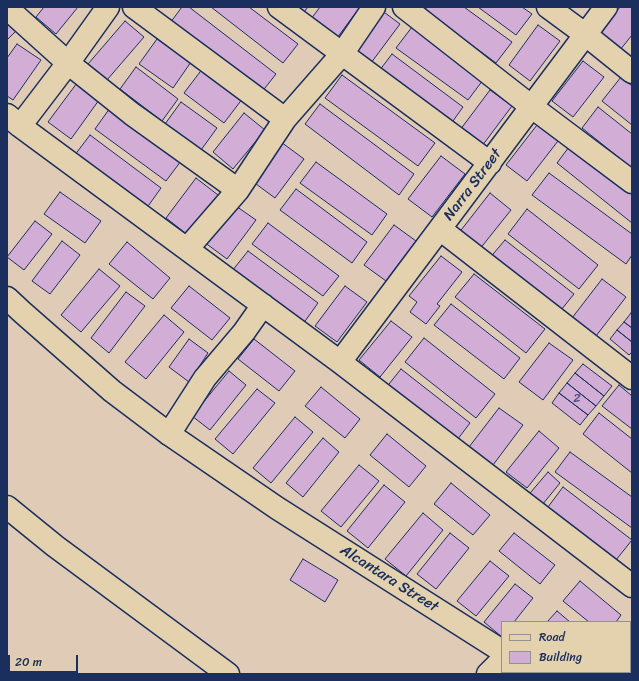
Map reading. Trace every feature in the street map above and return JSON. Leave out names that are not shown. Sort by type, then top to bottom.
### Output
[{"type":"street","points":[[108,7],[68,63],[13,120],[340,362],[632,586]]},
{"type":"street","points":[[134,7],[285,120]]},
{"type":"street","points":[[279,7],[490,163]]},
{"type":"street","points":[[187,249],[238,190],[285,120],[342,54],[374,7]]},
{"type":"street","points":[[404,7],[532,107],[632,182]]},
{"type":"street","points":[[548,7],[632,72]]},
{"type":"street","name":"Narra Street","points":[[340,362],[606,7]]},
{"type":"street","points":[[7,8],[68,63],[132,114],[238,190]]},
{"type":"street","points":[[440,229],[632,378]]},
{"type":"street","name":"Alcantara Street","points":[[7,298],[112,391],[169,434],[277,508],[501,650]]},
{"type":"street","points":[[169,434],[205,378],[244,332],[263,305]]},
{"type":"street","points":[[7,507],[55,546],[228,674]]},
{"type":"street","points":[[488,674],[501,661]]},
{"type":"building","points":[[44,7],[78,7],[56,34],[36,17]]},
{"type":"building","points":[[182,7],[189,7],[276,74],[261,93],[170,23]]},
{"type":"building","points":[[211,7],[249,7],[298,44],[283,63]]},
{"type":"building","points":[[286,7],[308,7],[300,17]]},
{"type":"building","points":[[320,7],[360,7],[337,38],[311,19]]},
{"type":"building","points":[[377,7],[400,24],[371,63],[348,46]]},
{"type":"building","points":[[427,7],[464,7],[512,42],[496,63],[425,10]]},
{"type":"building","points":[[478,7],[522,7],[532,14],[516,35]]},
{"type":"building","points":[[620,7],[632,7],[632,35],[620,50],[599,34]]},
{"type":"building","points":[[125,21],[144,37],[107,80],[88,64]]},
{"type":"building","points":[[7,23],[16,31],[7,40]]},
{"type":"building","points":[[538,25],[560,41],[530,81],[509,65]]},
{"type":"building","points":[[412,27],[483,80],[468,100],[396,48]]},
{"type":"building","points":[[157,39],[191,62],[173,88],[139,64]]},
{"type":"building","points":[[17,44],[41,60],[13,100],[7,96],[7,58]]},
{"type":"building","points":[[392,54],[463,107],[448,128],[376,75]]},
{"type":"building","points":[[583,61],[604,77],[573,117],[552,101]]},
{"type":"building","points":[[136,67],[178,99],[162,121],[120,89]]},
{"type":"building","points":[[203,68],[243,98],[224,123],[184,93]]},
{"type":"building","points":[[342,75],[435,143],[418,166],[325,98]]},
{"type":"building","points":[[621,77],[632,86],[632,125],[602,101]]},
{"type":"building","points":[[77,83],[99,100],[71,139],[48,122]]},
{"type":"building","points":[[490,90],[512,106],[482,146],[460,130]]},
{"type":"building","points":[[181,102],[217,128],[201,150],[165,124]]},
{"type":"building","points":[[320,104],[414,174],[399,195],[305,124]]},
{"type":"building","points":[[598,107],[632,134],[632,168],[582,128]]},
{"type":"building","points":[[110,108],[181,161],[166,181],[95,129]]},
{"type":"building","points":[[244,113],[265,130],[233,169],[213,152]]},
{"type":"building","points":[[537,125],[558,141],[527,181],[506,165]]},
{"type":"building","points":[[90,135],[161,188],[146,209],[74,156]]},
{"type":"building","points":[[281,142],[304,159],[275,198],[252,181]]},
{"type":"building","points":[[572,143],[632,190],[632,223],[557,163]]},
{"type":"building","points":[[441,156],[465,174],[432,217],[408,199]]},
{"type":"building","points":[[316,162],[387,214],[372,235],[300,183]]},
{"type":"building","points":[[549,173],[632,234],[632,255],[626,264],[532,195]]},
{"type":"building","points":[[196,178],[218,195],[188,235],[166,218]]},
{"type":"building","points":[[296,189],[367,242],[352,263],[280,210]]},
{"type":"building","points":[[60,192],[101,221],[85,243],[44,214]]},
{"type":"building","points":[[490,193],[511,210],[479,250],[458,234]]},
{"type":"building","points":[[233,204],[256,220],[227,259],[204,242]]},
{"type":"building","points":[[527,209],[598,265],[579,289],[508,234]]},
{"type":"building","points":[[35,221],[52,234],[24,270],[7,257]]},
{"type":"building","points":[[268,223],[339,276],[323,296],[252,244]]},
{"type":"building","points":[[394,225],[416,241],[386,281],[364,265]]},
{"type":"building","points":[[505,240],[574,294],[557,315],[488,260]]},
{"type":"building","points":[[62,241],[80,255],[50,294],[32,281]]},
{"type":"building","points":[[127,242],[170,278],[153,299],[109,264]]},
{"type":"building","points":[[248,251],[318,303],[303,324],[232,271]]},
{"type":"building","points":[[441,256],[462,272],[437,304],[440,306],[426,324],[410,312],[417,302],[409,296]]},
{"type":"building","points":[[99,269],[120,286],[81,332],[61,315]]},
{"type":"building","points":[[474,274],[545,329],[526,353],[455,297]]},
{"type":"building","points":[[602,279],[626,297],[596,336],[572,318]]},
{"type":"building","points":[[189,286],[230,318],[212,340],[171,308]]},
{"type":"building","points":[[345,286],[367,302],[337,342],[315,326]]},
{"type":"building","points":[[126,292],[145,306],[109,353],[91,338]]},
{"type":"building","points":[[451,304],[520,358],[504,379],[434,325]]},
{"type":"building","points":[[631,313],[632,314],[632,328],[624,322]]},
{"type":"building","points":[[164,315],[184,332],[146,379],[125,362]]},
{"type":"building","points":[[391,321],[412,337],[380,377],[359,360]]},
{"type":"building","points":[[624,322],[632,328],[632,342],[617,330]]},
{"type":"building","points":[[617,330],[632,342],[632,352],[629,355],[610,339]]},
{"type":"building","points":[[424,338],[495,394],[476,418],[405,362]]},
{"type":"building","points":[[189,339],[208,353],[189,382],[169,367]]},
{"type":"building","points":[[254,339],[295,371],[279,391],[238,359]]},
{"type":"building","points":[[549,343],[573,360],[543,400],[519,382]]},
{"type":"building","points":[[583,364],[612,386],[604,396],[575,373]]},
{"type":"building","points":[[401,369],[470,423],[454,444],[385,389]]},
{"type":"building","points":[[229,371],[246,385],[210,430],[192,416]]},
{"type":"building","points":[[575,373],[604,396],[596,406],[567,383]]},
{"type":"building","points":[[567,383],[596,406],[588,415],[559,393]]},
{"type":"building","points":[[619,385],[632,396],[632,429],[602,406]]},
{"type":"building","points":[[321,387],[360,419],[345,438],[305,406]]},
{"type":"building","points":[[257,389],[275,403],[233,454],[215,439]]},
{"type":"building","points":[[559,393],[588,415],[580,425],[552,403]]},
{"type":"building","points":[[499,408],[523,425],[493,465],[469,447]]},
{"type":"building","points":[[599,413],[632,439],[632,473],[583,434]]},
{"type":"building","points":[[295,417],[313,432],[271,483],[253,468]]},
{"type":"building","points":[[539,431],[559,448],[527,488],[506,472]]},
{"type":"building","points":[[387,434],[426,466],[409,487],[370,455]]},
{"type":"building","points":[[323,438],[339,452],[303,497],[286,483]]},
{"type":"building","points":[[570,452],[632,497],[632,528],[555,472]]},
{"type":"building","points":[[359,465],[379,481],[341,527],[321,511]]},
{"type":"building","points":[[548,472],[560,483],[538,510],[525,499]]},
{"type":"building","points":[[451,483],[490,515],[473,535],[434,504]]},
{"type":"building","points":[[384,485],[405,502],[368,548],[347,531]]},
{"type":"building","points":[[563,487],[632,540],[616,560],[548,507]]},
{"type":"building","points":[[423,513],[443,530],[406,576],[385,559]]},
{"type":"building","points":[[450,533],[469,548],[436,589],[417,574]]},
{"type":"building","points":[[514,533],[555,565],[540,584],[499,551]]},
{"type":"building","points":[[303,559],[338,580],[325,602],[290,580]]},
{"type":"building","points":[[490,561],[509,576],[476,616],[457,601]]},
{"type":"building","points":[[580,581],[621,615],[617,621],[588,621],[563,601]]},
{"type":"building","points":[[515,584],[533,598],[515,621],[501,621],[501,636],[484,622]]},
{"type":"building","points":[[557,611],[569,621],[548,621]]},
{"type":"building","points":[[631,667],[632,668],[632,674],[612,674],[631,673]]}]
